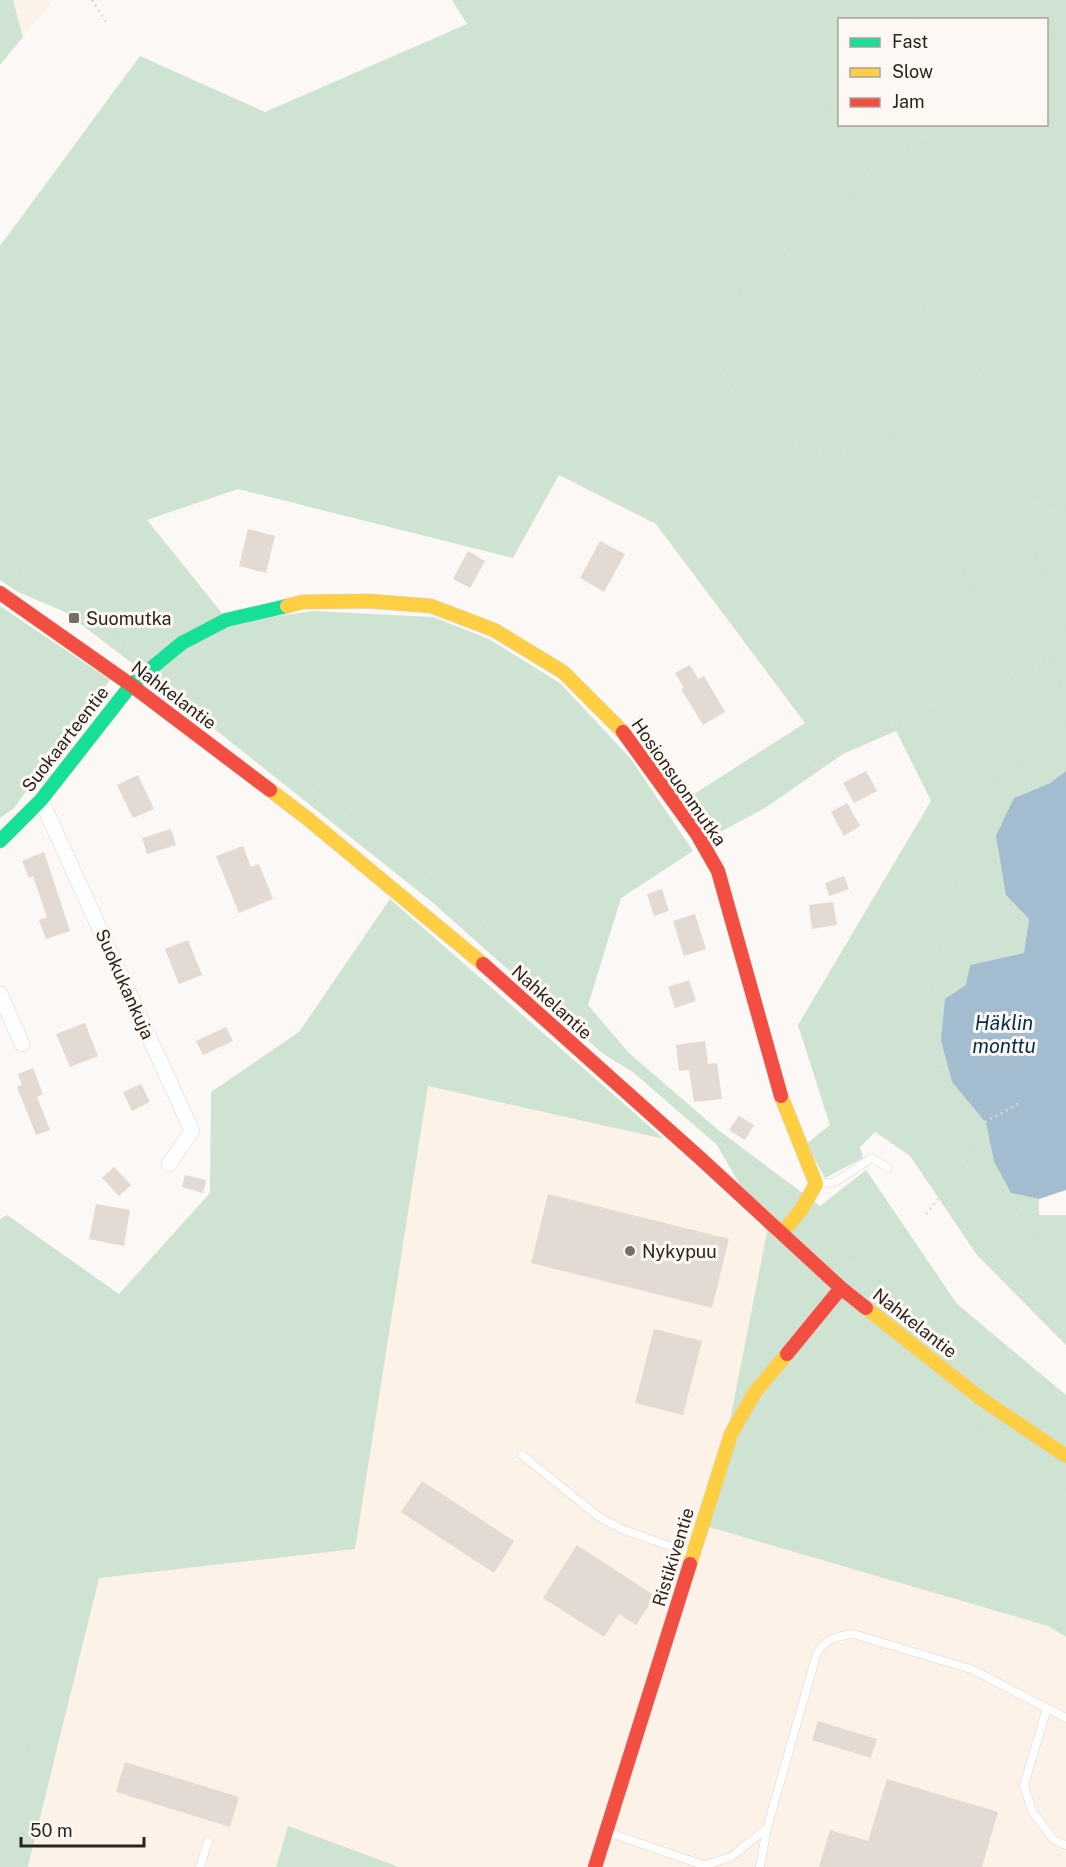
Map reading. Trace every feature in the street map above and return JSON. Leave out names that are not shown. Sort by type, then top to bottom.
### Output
[{"type":"street","name":"Nahkelantie","points":[[0,593],[131,685],[308,819],[465,948],[841,1288],[980,1398],[1066,1456]]},
{"type":"street","name":"Hosionsuonmutka","points":[[131,685],[182,643],[226,620],[302,602],[369,601],[431,606],[494,630],[563,672],[622,730],[697,834],[718,871],[781,1096],[816,1184]]},
{"type":"street","name":"Suokaarteentie","points":[[0,841],[41,800],[131,685]]},
{"type":"street","name":"Suokukankuja","points":[[41,800],[192,1131],[169,1164]]},
{"type":"street","points":[[0,994],[22,1044]]},
{"type":"street","points":[[782,1233],[801,1210],[816,1184]]},
{"type":"street","name":"Ristikiventie","points":[[595,1867],[731,1434],[755,1392],[841,1288]]},
{"type":"lane","points":[[816,1184],[835,1182],[872,1158],[888,1168]]},
{"type":"lane","points":[[522,1455],[599,1517],[624,1530],[693,1554]]},
{"type":"lane","points":[[760,1867],[767,1828],[817,1653],[823,1643],[835,1636],[853,1634],[971,1669],[1066,1718]]},
{"type":"lane","points":[[1047,1708],[1024,1785],[1032,1812],[1054,1840],[1066,1845]]},
{"type":"lane","points":[[606,1832],[707,1866],[731,1857],[767,1828]]},
{"type":"lane","points":[[200,1867],[208,1841]]},
{"type":"path","points":[[92,0],[106,22]]},
{"type":"path","points":[[1023,0],[1038,18]]},
{"type":"path","points":[[914,18],[945,3],[964,2],[969,18]]},
{"type":"path","points":[[1048,27],[1066,48]]},
{"type":"path","points":[[742,309],[741,288],[838,91]]},
{"type":"path","points":[[849,194],[883,280],[912,303],[967,335],[984,362],[971,386],[940,410],[860,453],[830,453],[776,442],[749,416],[721,364],[718,345],[742,309],[804,230],[849,194],[877,158],[917,143],[955,139],[965,126]]},
{"type":"path","points":[[971,386],[990,428],[1017,463],[1034,498],[1066,511]]},
{"type":"path","points":[[892,435],[912,445],[924,467],[990,647],[1012,678]]},
{"type":"path","points":[[1034,498],[1022,531],[1056,594],[1066,627]]},
{"type":"path","points":[[74,618],[80,610]]},
{"type":"path","points":[[697,834],[761,802],[841,744],[957,702],[1066,654]]},
{"type":"path","points":[[1017,765],[1006,744],[1063,684],[1054,659]]},
{"type":"path","points":[[926,1214],[973,1152],[977,1126],[939,1068],[926,1035],[935,963],[980,794],[1066,726]]},
{"type":"path","points":[[985,1122],[1022,1102]]},
{"type":"path","points":[[973,1152],[1044,1245],[1066,1268]]},
{"type":"path","points":[[825,1307],[980,1429],[1066,1489]]},
{"type":"path","points":[[0,1700],[33,1729],[0,1848]]},
{"type":"shaded area","points":[[13,0],[53,0],[23,37]]},
{"type":"shaded area","points":[[428,1086],[664,1139],[767,1232],[1048,1626],[1066,1637],[1066,1867],[399,1867],[288,1827],[276,1867],[29,1867],[99,1578],[355,1549]]},
{"type":"green space","points":[[0,0],[13,0],[23,37],[0,65]]},
{"type":"green space","points":[[452,0],[1066,0],[1066,771],[1050,783],[1014,798],[1006,895],[1029,919],[1024,953],[970,965],[952,1082],[986,1123],[994,1162],[1011,1193],[1039,1199],[1039,1215],[1066,1215],[1066,1345],[977,1255],[910,1156],[875,1132],[860,1147],[863,1158],[825,1178],[806,1144],[830,1125],[798,1025],[931,801],[896,731],[843,754],[765,808],[707,839],[680,803],[805,723],[656,524],[559,475],[513,558],[238,489],[147,520],[230,623],[313,611],[433,617],[489,639],[560,683],[630,758],[693,851],[621,898],[588,1005],[628,1052],[717,1129],[820,1206],[866,1170],[957,1304],[1066,1395],[1066,1637],[1048,1626],[709,1527],[767,1232],[717,1145],[634,1073],[602,1053],[432,902],[133,664],[65,612],[18,592],[0,580],[0,246],[140,56],[265,112],[467,24]]},
{"type":"green space","points":[[0,606],[110,680],[13,809],[0,818]]},
{"type":"green space","points":[[390,899],[664,1139],[428,1086],[355,1549],[99,1578],[28,1867],[0,1867],[0,1219],[7,1215],[119,1294],[210,1193],[211,1092],[299,1032]]},
{"type":"green space","points":[[288,1826],[399,1867],[276,1867]]},
{"type":"water","name":"Häklin monttu","points":[[1066,771],[1066,1190],[1039,1199],[1011,1193],[994,1162],[986,1123],[952,1082],[941,1040],[945,999],[966,985],[970,965],[1024,953],[1029,919],[1006,895],[996,836],[1014,798],[1050,783]]},
{"type":"building","points":[[248,529],[275,536],[266,573],[239,566]]},
{"type":"building","points":[[600,541],[625,554],[604,592],[580,578]]},
{"type":"building","points":[[468,551],[485,561],[470,588],[453,579]]},
{"type":"building","points":[[690,665],[698,679],[704,676],[725,712],[703,725],[681,689],[684,688],[675,673]]},
{"type":"building","points":[[866,771],[877,791],[854,803],[843,783]]},
{"type":"building","points":[[138,775],[154,809],[133,818],[117,785]]},
{"type":"building","points":[[847,803],[860,826],[844,836],[831,812]]},
{"type":"building","points":[[171,829],[176,845],[147,854],[142,838]]},
{"type":"building","points":[[243,846],[251,867],[259,864],[273,899],[239,913],[216,856]]},
{"type":"building","points":[[44,852],[70,931],[46,939],[39,920],[47,917],[33,876],[29,878],[22,861]]},
{"type":"building","points":[[844,876],[849,889],[829,896],[825,883]]},
{"type":"building","points":[[662,889],[669,911],[654,916],[647,894]]},
{"type":"building","points":[[833,902],[837,925],[812,929],[809,905]]},
{"type":"building","points":[[695,914],[706,949],[684,956],[673,921]]},
{"type":"building","points":[[188,940],[202,975],[179,984],[165,949]]},
{"type":"building","points":[[689,980],[696,1001],[675,1008],[668,987]]},
{"type":"building","points":[[85,1023],[98,1056],[70,1067],[56,1034]]},
{"type":"building","points":[[226,1027],[233,1041],[203,1055],[196,1041]]},
{"type":"building","points":[[705,1041],[708,1064],[717,1063],[722,1099],[694,1102],[689,1070],[679,1071],[676,1045]]},
{"type":"building","points":[[33,1068],[43,1094],[37,1097],[50,1130],[36,1135],[17,1087],[22,1085],[18,1074]]},
{"type":"building","points":[[141,1084],[150,1102],[132,1111],[123,1092]]},
{"type":"building","points":[[739,1116],[754,1125],[745,1140],[729,1130]]},
{"type":"building","points":[[114,1167],[131,1185],[119,1196],[102,1178]]},
{"type":"building","points":[[185,1175],[206,1180],[203,1193],[182,1187]]},
{"type":"building","name":"Nykypuu","points":[[548,1194],[729,1239],[712,1308],[531,1263]]},
{"type":"building","points":[[96,1204],[130,1210],[124,1246],[89,1239]]},
{"type":"building","points":[[654,1329],[702,1341],[683,1415],[635,1403]]},
{"type":"building","points":[[422,1481],[514,1541],[494,1573],[401,1512]]},
{"type":"building","points":[[577,1545],[655,1596],[636,1625],[619,1614],[604,1637],[543,1598]]},
{"type":"building","points":[[818,1721],[877,1739],[871,1758],[812,1740]]},
{"type":"building","points":[[125,1762],[239,1797],[230,1827],[116,1792]]},
{"type":"building","points":[[887,1779],[998,1812],[982,1867],[819,1867],[830,1830],[868,1841]]},
{"type":"traffic: fast","points":[[0,841],[41,800],[131,685],[182,643],[226,620],[287,606]]},
{"type":"traffic: slow","points":[[287,606],[302,602],[369,601],[431,606],[494,630],[563,672],[623,732]]},
{"type":"traffic: slow","points":[[270,790],[483,964]]},
{"type":"traffic: slow","points":[[781,1096],[816,1184],[801,1210],[782,1233]]},
{"type":"traffic: slow","points":[[866,1308],[980,1398],[1066,1456]]},
{"type":"traffic: slow","points":[[690,1564],[731,1434],[755,1392],[787,1354]]},
{"type":"traffic: jam","points":[[0,593],[131,685],[270,790]]},
{"type":"traffic: jam","points":[[623,732],[697,834],[718,871],[781,1096]]},
{"type":"traffic: jam","points":[[483,964],[841,1288],[866,1308]]},
{"type":"traffic: jam","points":[[787,1354],[841,1288]]},
{"type":"traffic: jam","points":[[595,1867],[690,1564]]},
{"type":"place","name":"Suomutka","points":[[74,618]]},
{"type":"place","name":"Nykypuu","points":[[630,1251]]}]
